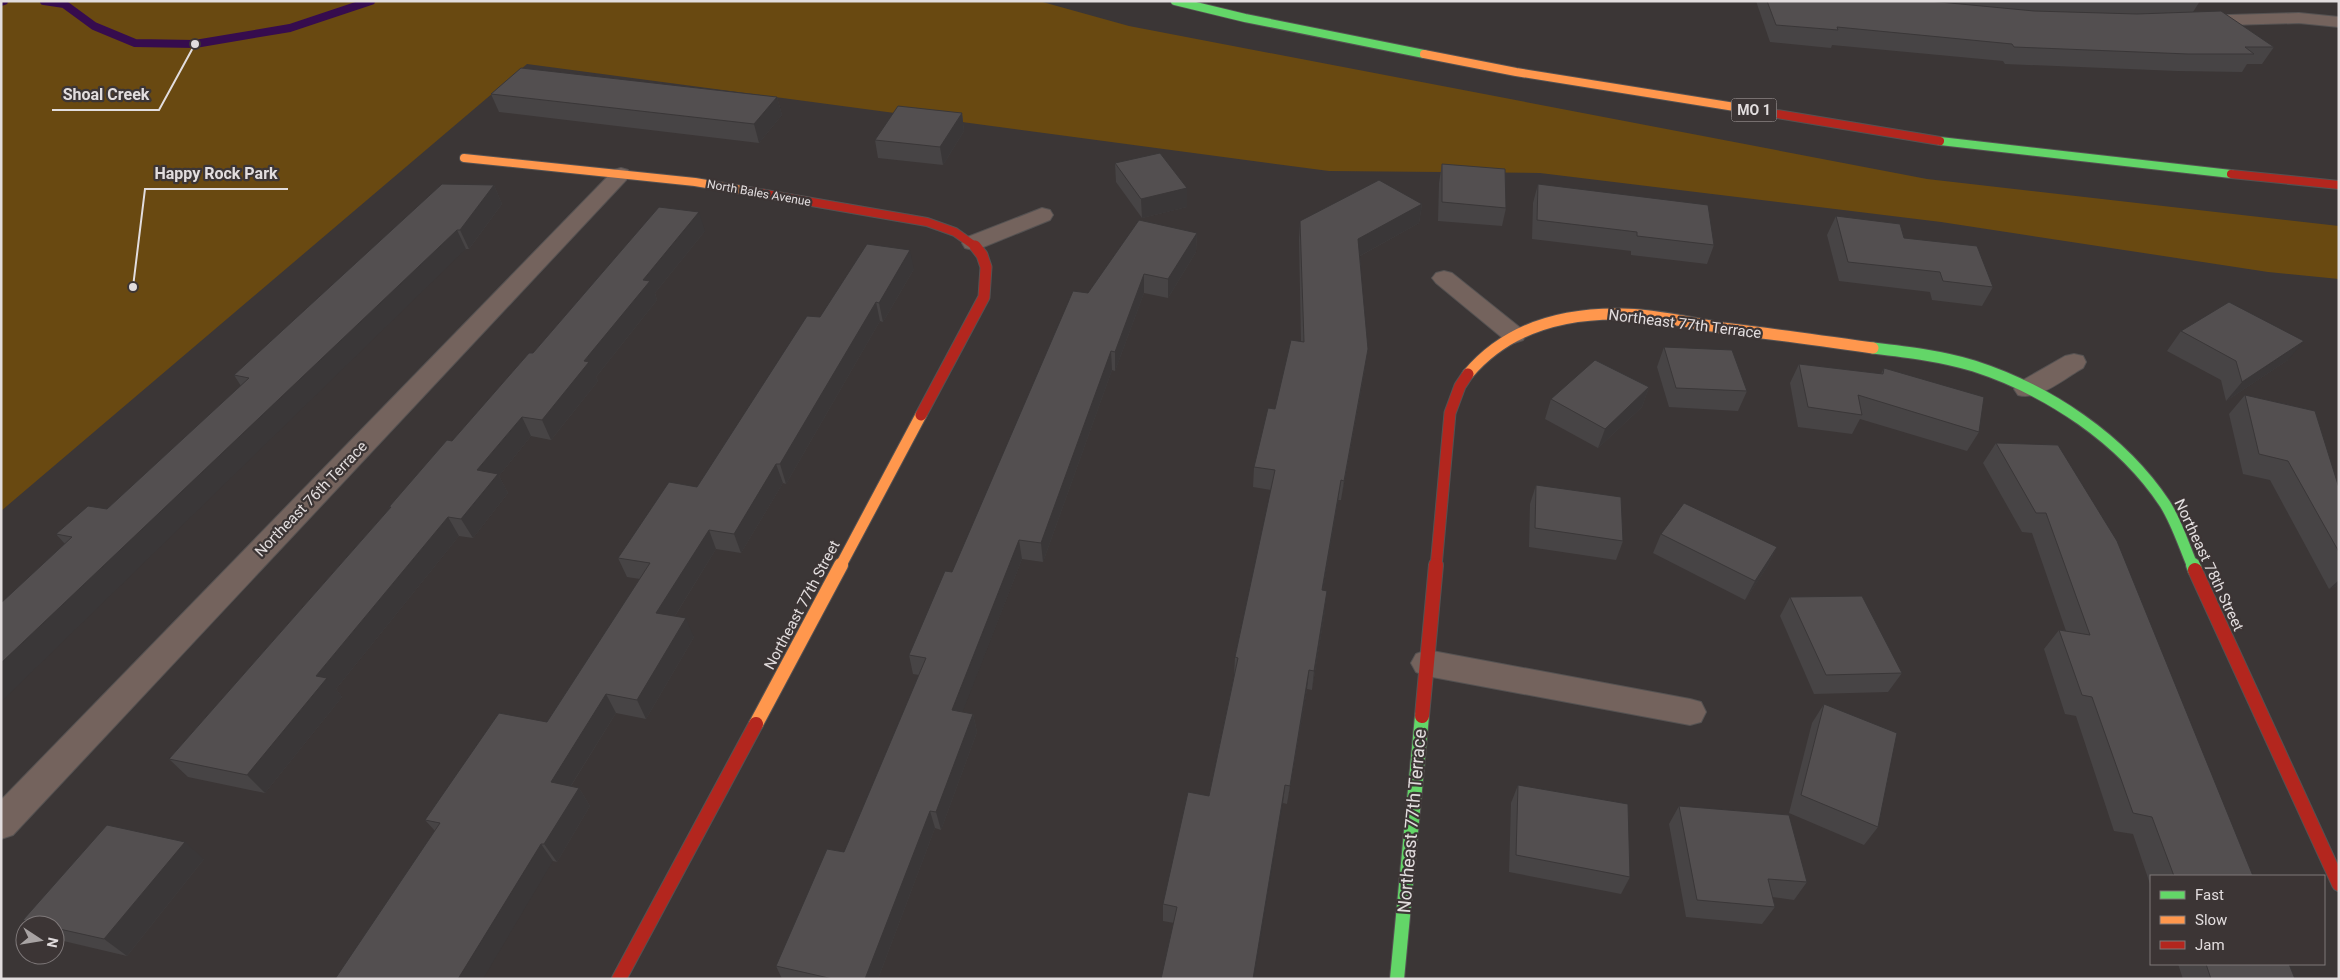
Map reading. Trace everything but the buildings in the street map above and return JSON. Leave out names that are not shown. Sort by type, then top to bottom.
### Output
[{"type":"street","name":"MO 1","points":[[1175,1],[1245,18],[1516,72],[1980,147],[2339,185]]},
{"type":"street","points":[[2285,1],[2299,18]]},
{"type":"street","points":[[2178,22],[2299,18],[2339,22]]},
{"type":"street","name":"North Bales Avenue","points":[[464,158],[695,182],[927,222],[946,227],[974,243]]},
{"type":"street","name":"Northeast 76th Terrace","points":[[1,824],[621,174]]},
{"type":"street","points":[[974,243],[1042,215]]},
{"type":"street","name":"Northeast 77th Street","points":[[619,979],[984,297],[989,282],[988,269],[984,256],[974,243]]},
{"type":"street","points":[[1444,278],[1514,335]]},
{"type":"street","name":"Northeast 77th Terrace","points":[[1397,979],[1450,413],[1454,397],[1470,368],[1482,355],[1514,335],[1532,327],[1573,317],[1622,314],[1945,358]]},
{"type":"street","name":"Northeast 78th Street","points":[[1945,358],[1998,376],[2027,389],[2073,415],[2117,448],[2152,485],[2165,505],[2339,884]]},
{"type":"street","points":[[2027,389],[2074,362]]},
{"type":"street","points":[[1427,663],[1690,712]]},
{"type":"shaded area","points":[[1,1],[1039,1],[1129,26],[1927,179],[2339,226],[2339,279],[2268,272],[1941,222],[1540,173],[1329,171],[527,64],[1,511]]},
{"type":"waterway","points":[[44,1],[64,4],[94,26],[135,43],[195,44],[290,28],[371,1]]},
{"type":"traffic: fast","points":[[1175,1],[1245,18],[1424,54]]},
{"type":"traffic: fast","points":[[1940,141],[2231,174]]},
{"type":"traffic: fast","points":[[1873,348],[1937,357],[1974,366],[2000,375],[2027,388],[2081,420],[2129,461],[2149,483],[2165,505],[2195,570]]},
{"type":"traffic: fast","points":[[1397,979],[1422,716]]},
{"type":"traffic: slow","points":[[1424,54],[1516,72],[1741,108]]},
{"type":"traffic: slow","points":[[464,158],[695,182],[748,191]]},
{"type":"traffic: slow","points":[[1468,374],[1482,357],[1499,344],[1517,334],[1537,326],[1558,321],[1601,315],[1622,314],[1873,348]]},
{"type":"traffic: slow","points":[[756,724],[921,415]]},
{"type":"traffic: jam","points":[[1741,108],[1940,141]]},
{"type":"traffic: jam","points":[[2231,174],[2339,185]]},
{"type":"traffic: jam","points":[[748,191],[927,222],[966,238],[982,255],[986,267],[984,297],[921,415]]},
{"type":"traffic: jam","points":[[1422,716],[1450,413],[1460,386],[1468,374]]},
{"type":"traffic: jam","points":[[2195,570],[2339,884]]},
{"type":"traffic: jam","points":[[619,979],[756,724]]},
{"type":"place","name":"Shoal Creek","points":[[195,44]]},
{"type":"place","name":"Happy Rock Park","points":[[133,287]]}]
